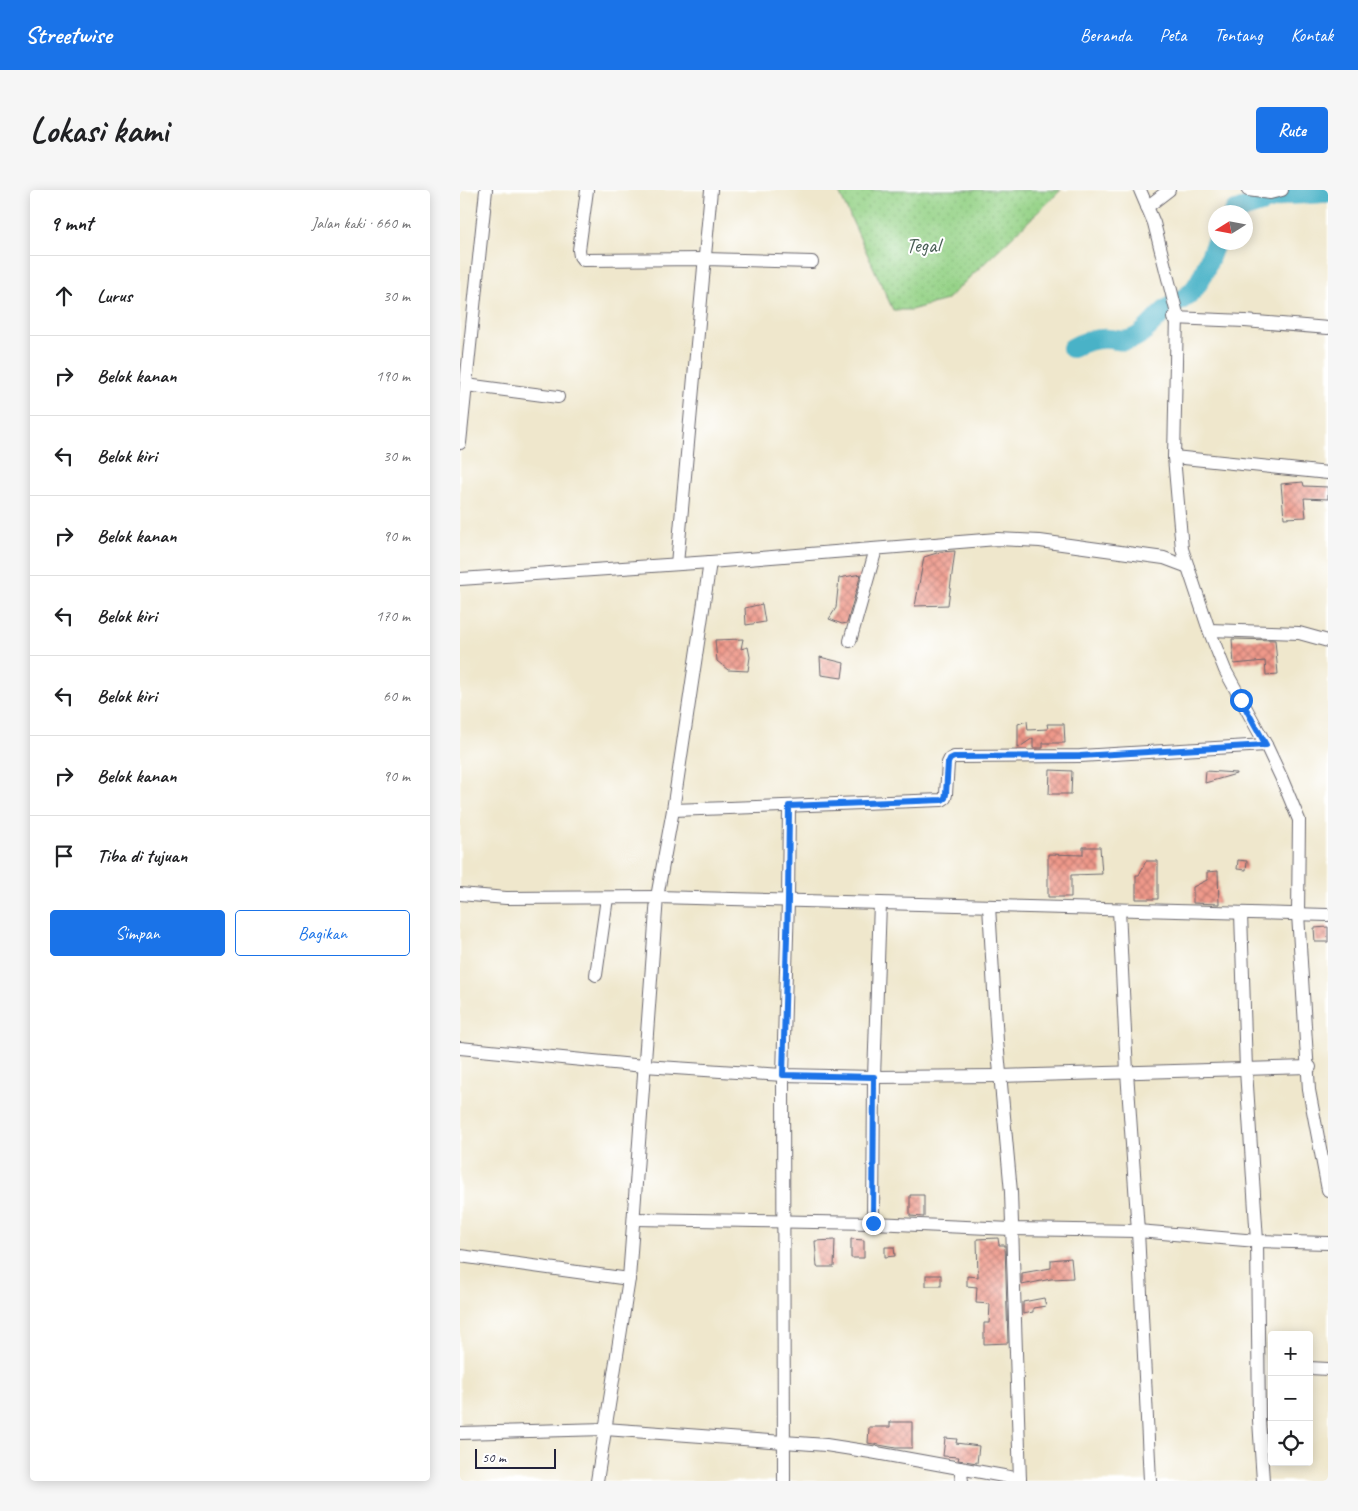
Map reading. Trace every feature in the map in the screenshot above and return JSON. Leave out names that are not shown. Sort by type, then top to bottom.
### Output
[{"type":"street","points":[[460,443],[486,190]]},
{"type":"street","points":[[587,190],[579,250],[583,260],[705,259],[812,262]]},
{"type":"street","points":[[677,564],[711,190]]},
{"type":"street","points":[[1140,190],[1154,223],[1175,303],[1174,457],[1179,533],[1182,549],[1209,630],[1230,682],[1266,745],[1299,820],[1298,914],[1309,1090],[1328,1190]]},
{"type":"street","points":[[1147,207],[1169,190]]},
{"type":"street","points":[[1248,190],[1270,194],[1282,190]]},
{"type":"street","points":[[1175,318],[1245,321],[1328,328]]},
{"type":"street","points":[[466,385],[558,397]]},
{"type":"street","points":[[1174,457],[1328,473]]},
{"type":"street","points":[[460,579],[710,562],[996,539],[1040,542],[1164,558],[1188,567]]},
{"type":"street","points":[[850,641],[876,549]]},
{"type":"street","points":[[597,1481],[629,1279],[657,897],[673,810],[710,562]]},
{"type":"street","points":[[1209,630],[1299,633],[1328,641]]},
{"type":"street","points":[[673,810],[942,800],[946,794],[948,763],[954,757],[1080,756],[1266,745]]},
{"type":"street","points":[[784,1481],[783,1075],[789,806]]},
{"type":"street","points":[[460,894],[506,898],[657,897],[1328,915]]},
{"type":"street","points":[[596,975],[607,898]]},
{"type":"street","points":[[873,1223],[874,1077],[880,903]]},
{"type":"street","points":[[460,1432],[605,1429],[826,1445],[1020,1480],[1011,1192],[1000,1076],[989,906]]},
{"type":"street","points":[[1119,910],[1127,1072],[1138,1231],[1150,1481]]},
{"type":"street","points":[[1241,913],[1246,1070],[1257,1241],[1259,1420],[1263,1481]]},
{"type":"street","points":[[460,1048],[644,1066],[783,1075],[874,1077],[1000,1076],[1309,1067]]},
{"type":"street","points":[[634,1219],[873,1223],[1012,1229],[1138,1231],[1257,1241],[1328,1243]]},
{"type":"street","points":[[460,1256],[629,1279]]},
{"type":"street","points":[[1259,1366],[1268,1366]]},
{"type":"street","points":[[1313,1368],[1328,1369]]},
{"type":"street","points":[[960,1468],[962,1481]]},
{"type":"green space","name":"Tegal","points":[[838,190],[1061,190],[946,300],[911,310],[893,310]]},
{"type":"building","points":[[1303,482],[1304,486],[1328,487],[1328,499],[1304,498],[1306,517],[1284,518],[1281,484]]},
{"type":"building","points":[[955,551],[948,605],[915,606],[924,557],[940,552]]},
{"type":"building","points":[[861,574],[847,623],[842,624],[829,619],[836,608],[839,578]]},
{"type":"building","points":[[762,604],[765,622],[746,625],[745,608]]},
{"type":"building","points":[[743,639],[741,649],[748,647],[750,657],[748,671],[728,670],[717,661],[715,640]]},
{"type":"building","points":[[1232,639],[1275,640],[1278,674],[1266,675],[1265,661],[1234,664]]},
{"type":"building","points":[[820,657],[844,663],[842,678],[821,675]]},
{"type":"building","points":[[1027,721],[1028,730],[1048,729],[1047,724],[1064,724],[1065,743],[1043,743],[1043,748],[1033,748],[1033,738],[1018,748],[1018,724]]},
{"type":"building","points":[[1050,770],[1072,771],[1071,794],[1049,794]]},
{"type":"building","points":[[1206,771],[1236,773],[1236,774],[1205,783]]},
{"type":"building","points":[[1083,847],[1100,847],[1102,874],[1071,875],[1071,897],[1048,897],[1048,854],[1083,855]]},
{"type":"building","points":[[1238,860],[1247,861],[1246,870],[1237,869]]},
{"type":"building","points":[[1146,861],[1158,861],[1158,899],[1136,899],[1136,875],[1139,875]]},
{"type":"building","points":[[1218,871],[1219,904],[1193,903],[1193,887],[1207,880],[1207,872]]},
{"type":"building","points":[[1328,927],[1328,942],[1315,942],[1314,928]]},
{"type":"building","points":[[910,1195],[924,1195],[924,1217],[910,1216]]},
{"type":"building","points":[[998,1238],[999,1245],[1005,1245],[1008,1343],[984,1344],[984,1323],[989,1323],[990,1304],[976,1303],[977,1287],[967,1286],[967,1276],[978,1277],[977,1239]]},
{"type":"building","points":[[851,1239],[864,1240],[864,1258],[851,1258]]},
{"type":"building","points":[[835,1240],[834,1267],[817,1267],[815,1241]]},
{"type":"building","points":[[885,1247],[894,1247],[895,1256],[885,1257]]},
{"type":"building","points":[[1071,1258],[1073,1278],[1051,1279],[1022,1285],[1022,1273],[1051,1268],[1051,1260]]},
{"type":"building","points":[[926,1275],[941,1275],[941,1286],[926,1286]]},
{"type":"building","points":[[1044,1298],[1046,1306],[1033,1308],[1033,1312],[1023,1314],[1023,1302]]},
{"type":"building","points":[[890,1422],[912,1422],[912,1448],[896,1448],[868,1443],[869,1427],[890,1427]]},
{"type":"building","points":[[945,1438],[957,1439],[956,1443],[979,1446],[977,1463],[958,1460],[959,1457],[943,1456]]},
{"type":"waterway","points":[[1253,205],[1286,195],[1328,193]]},
{"type":"waterway","points":[[1072,348],[1094,340],[1112,339],[1125,341],[1139,335],[1167,309],[1192,291],[1202,277],[1213,250]]},
{"type":"route","points":[[873,1223],[874,1077],[783,1075],[789,806],[942,800],[946,794],[948,763],[954,757],[1080,756],[1266,745],[1241,700]]}]
